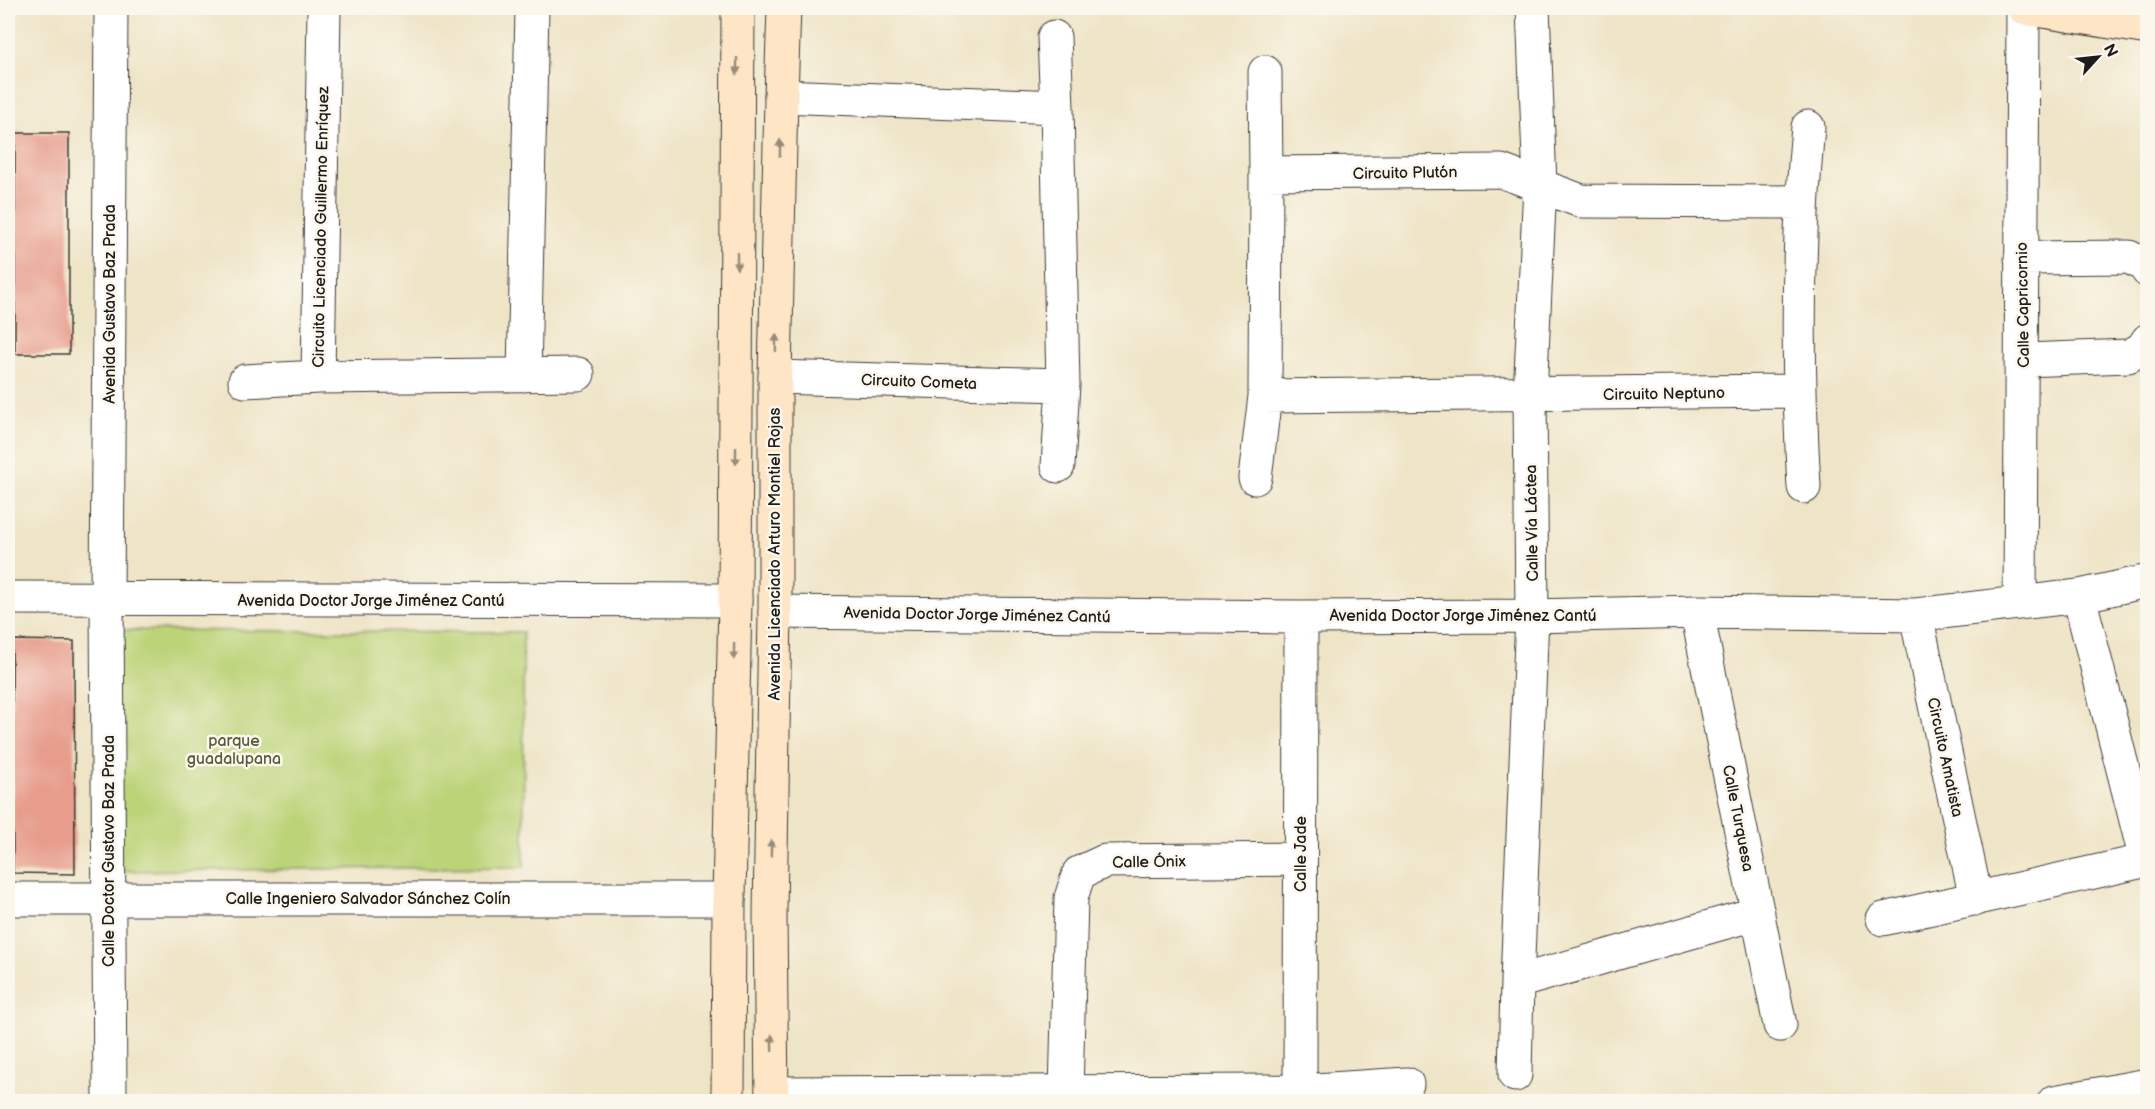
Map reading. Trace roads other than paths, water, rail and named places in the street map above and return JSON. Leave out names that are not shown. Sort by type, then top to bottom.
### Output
[{"type":"main road","points":[[728,1101],[729,899],[735,600],[738,8]]},
{"type":"main road","name":"Avenida Licenciado Arturo Montiel Rojas","points":[[772,1097],[770,914],[775,612],[775,377],[780,96],[784,8]]},
{"type":"main road","points":[[2024,8],[2148,28]]},
{"type":"street","name":"Avenida Gustavo Baz Prada","points":[[107,600],[111,8]]},
{"type":"street","name":"Circuito Licenciado Guillermo Enríquez","points":[[324,8],[318,377],[578,374]]},
{"type":"street","points":[[524,375],[532,8]]},
{"type":"street","name":"Calle Vía Láctea","points":[[1515,1076],[1516,982],[1532,616],[1530,395],[1540,185],[1533,8]]},
{"type":"street","name":"Calle Capricornio","points":[[2020,603],[2024,8]]},
{"type":"street","points":[[1054,37],[1063,386],[1058,466]]},
{"type":"street","points":[[1255,478],[1265,396],[1265,72]]},
{"type":"street","points":[[780,96],[1057,107]]},
{"type":"street","points":[[1804,487],[1798,391],[1801,202],[1808,126]]},
{"type":"street","name":"Circuito Plutón","points":[[1266,173],[1501,171],[1540,185]]},
{"type":"street","points":[[1540,185],[1581,201],[1801,202]]},
{"type":"street","points":[[2021,258],[2129,257],[2144,265],[2148,271]]},
{"type":"street","points":[[2023,360],[2128,356],[2142,349],[2148,340]]},
{"type":"street","points":[[245,381],[318,377]]},
{"type":"street","name":"Circuito Cometa","points":[[775,377],[1063,386]]},
{"type":"street","name":"Circuito Neptuno","points":[[1530,395],[1798,391]]},
{"type":"street","points":[[1265,396],[1530,395]]},
{"type":"street","name":"Avenida Doctor Jorge Jiménez Cantú","points":[[775,612],[1301,617],[1532,616],[1697,612],[1916,615],[2079,596],[2148,581]]},
{"type":"street","points":[[1883,919],[2146,860],[2079,596]]},
{"type":"street","name":"Avenida Doctor Jorge Jiménez Cantú","points":[[8,598],[735,600]]},
{"type":"street","name":"Calle Doctor Gustavo Baz Prada","points":[[107,600],[110,1101]]},
{"type":"street","name":"Calle Turquesa","points":[[1697,612],[1780,1025]]},
{"type":"street","name":"Circuito Amatista","points":[[1916,615],[1976,898]]},
{"type":"street","name":"Calle Jade","points":[[1300,1091],[1301,617]]},
{"type":"street","name":"Calle Ónix","points":[[1065,1093],[1071,897],[1079,873],[1105,861],[1300,859]]},
{"type":"street","name":"Calle Ingeniero Salvador Sánchez Colín","points":[[8,899],[729,899]]},
{"type":"street","points":[[1516,982],[1758,913]]},
{"type":"street","points":[[772,1097],[1300,1091],[1407,1084]]},
{"type":"street","points":[[2054,1101],[2148,1085]]},
{"type":"park label","name":"parque guadalupana","points":[[234,749]]}]
